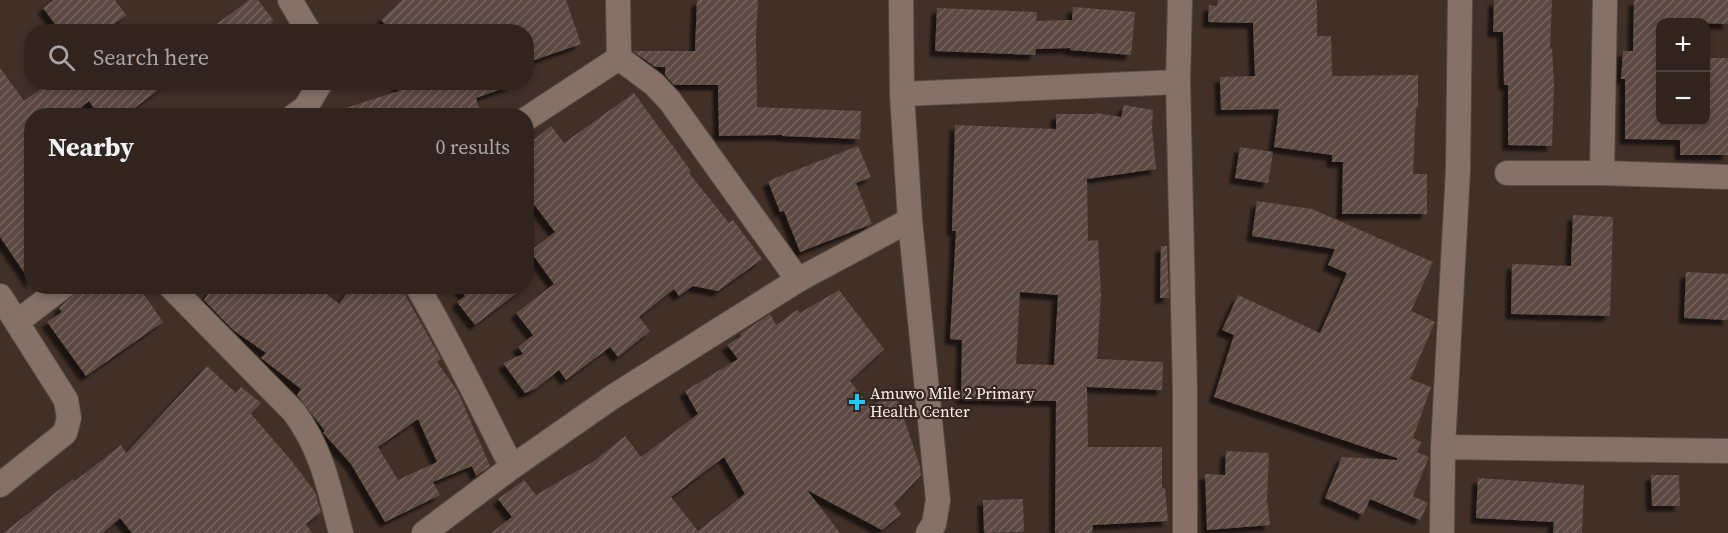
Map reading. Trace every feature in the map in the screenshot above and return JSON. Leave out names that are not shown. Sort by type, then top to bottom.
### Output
[{"type":"street","points":[[290,0],[304,24]]},
{"type":"street","points":[[618,0],[619,58]]},
{"type":"street","points":[[901,0],[902,94],[910,219],[938,500],[934,524],[927,533]]},
{"type":"street","points":[[1180,0],[1185,533]]},
{"type":"street","points":[[1442,533],[1443,447],[1458,170],[1460,0]]},
{"type":"street","points":[[1602,173],[1605,0]]},
{"type":"street","points":[[534,114],[619,58]]},
{"type":"street","points":[[619,58],[654,84],[670,101],[798,280]]},
{"type":"street","points":[[902,94],[1179,81]]},
{"type":"street","points":[[307,108],[317,90]]},
{"type":"street","points":[[1507,173],[1728,177]]},
{"type":"street","points":[[424,533],[611,398],[798,280],[910,219]]},
{"type":"street","points":[[16,322],[53,294]]},
{"type":"street","points":[[178,294],[294,412],[309,432],[321,459],[341,533]]},
{"type":"street","points":[[422,294],[447,337],[513,467]]},
{"type":"street","points":[[0,296],[66,400],[69,418],[65,433],[0,485]]},
{"type":"street","points":[[1443,447],[1728,452]]},
{"type":"building","points":[[54,0],[115,0],[126,15],[114,24],[55,24],[43,8]]},
{"type":"building","points":[[249,0],[258,0],[274,21],[271,22],[272,24],[217,24]]},
{"type":"building","points":[[402,0],[566,0],[581,44],[534,60],[534,24],[385,24],[381,20]]},
{"type":"building","points":[[697,0],[758,0],[757,107],[861,111],[860,139],[782,135],[719,136],[718,85],[674,85],[665,75],[665,67],[655,67],[633,51],[695,51]]},
{"type":"building","points":[[1218,0],[1317,0],[1317,36],[1331,36],[1332,76],[1418,75],[1413,174],[1427,174],[1427,214],[1342,214],[1343,162],[1332,162],[1332,155],[1274,147],[1279,109],[1221,110],[1220,77],[1255,76],[1253,23],[1208,22],[1209,5],[1217,6]]},
{"type":"building","points":[[1494,0],[1552,0],[1550,49],[1552,48],[1554,84],[1552,146],[1508,145],[1508,85],[1504,85],[1503,32],[1493,32]]},
{"type":"building","points":[[1634,0],[1728,0],[1728,24],[1710,23],[1710,18],[1656,18],[1656,126],[1710,126],[1710,58],[1728,58],[1728,155],[1680,155],[1680,140],[1625,139],[1625,79],[1621,79],[1623,51],[1633,51]]},
{"type":"building","points":[[1073,7],[1135,12],[1131,55],[1070,50],[1070,48],[1036,49],[1035,55],[935,51],[937,8],[1037,12],[1036,21],[1072,20]]},
{"type":"building","points":[[0,68],[24,101],[39,90],[158,90],[135,108],[94,108],[89,101],[80,108],[24,108],[24,272],[0,237]]},
{"type":"building","points":[[499,90],[476,98],[479,108],[346,108],[399,91]]},
{"type":"building","points":[[634,93],[691,171],[689,173],[729,223],[733,220],[762,259],[718,291],[693,286],[679,296],[674,289],[639,317],[650,331],[618,357],[610,347],[566,380],[559,370],[535,389],[525,393],[503,363],[523,354],[518,347],[533,335],[516,313],[554,284],[534,256],[534,248],[555,232],[534,204],[534,140],[551,126],[564,143]]},
{"type":"building","points":[[1124,105],[1153,110],[1152,128],[1156,169],[1087,179],[1088,241],[1098,240],[1101,294],[1097,359],[1163,362],[1162,390],[1087,387],[1088,447],[1162,447],[1162,488],[1165,488],[1168,521],[1093,525],[1092,533],[1055,533],[1056,401],[961,399],[962,340],[950,339],[956,231],[952,231],[955,125],[1056,129],[1056,114],[1096,113],[1121,117]],"holes":[[[1020,292],[1058,295],[1054,365],[1016,364]]]},
{"type":"building","points":[[858,146],[871,177],[856,183],[872,224],[800,252],[784,211],[780,212],[768,181]]},
{"type":"building","points":[[1240,147],[1273,152],[1268,183],[1235,178]]},
{"type":"building","points":[[1257,201],[1312,209],[1433,262],[1411,311],[1435,322],[1410,379],[1431,387],[1413,438],[1421,442],[1417,452],[1429,457],[1413,496],[1428,503],[1420,520],[1370,499],[1363,515],[1325,498],[1342,457],[1397,460],[1397,458],[1214,397],[1234,335],[1222,330],[1238,295],[1320,333],[1347,273],[1328,265],[1335,249],[1252,236]]},
{"type":"building","points":[[1573,215],[1613,217],[1610,316],[1511,314],[1512,264],[1571,266]]},
{"type":"building","points":[[1161,246],[1167,246],[1169,298],[1160,298]]},
{"type":"building","points":[[1686,272],[1728,274],[1728,320],[1684,318]]},
{"type":"building","points":[[839,290],[884,349],[850,381],[870,407],[895,391],[921,475],[894,504],[901,514],[882,530],[807,490],[840,533],[491,533],[512,517],[498,499],[524,480],[536,495],[594,461],[625,436],[641,457],[698,414],[685,391],[738,359],[727,345],[770,314],[776,325],[797,310],[800,313]],"holes":[[[724,457],[745,494],[698,531],[671,497]]]},
{"type":"building","points":[[75,294],[144,294],[163,322],[86,376],[47,322],[62,312],[59,308]]},
{"type":"building","points":[[208,294],[327,294],[339,304],[346,294],[404,294],[441,359],[437,362],[458,392],[490,466],[476,476],[472,466],[433,482],[440,495],[385,522],[351,464],[323,433],[325,431],[297,395],[301,389],[261,358],[266,353],[233,330],[204,300]],"holes":[[[418,419],[437,462],[398,480],[378,447]]]},
{"type":"building","points":[[464,294],[516,294],[475,325],[457,302],[465,296]]},
{"type":"building","points":[[207,366],[236,393],[241,387],[261,403],[251,414],[315,492],[321,512],[306,524],[312,533],[132,533],[120,518],[103,533],[3,533],[121,445],[126,453]]},
{"type":"building","points":[[1226,451],[1269,453],[1267,500],[1270,525],[1207,530],[1205,474],[1225,475]]},
{"type":"building","points":[[1651,475],[1679,475],[1680,506],[1652,506]]},
{"type":"building","points":[[1478,478],[1584,485],[1582,533],[1553,533],[1554,522],[1476,518]]},
{"type":"building","points":[[1023,499],[1024,532],[984,533],[983,500]]},
{"type":"place","name":"Amuwo Mile 2 Primary Health Center","points":[[857,402]]}]
